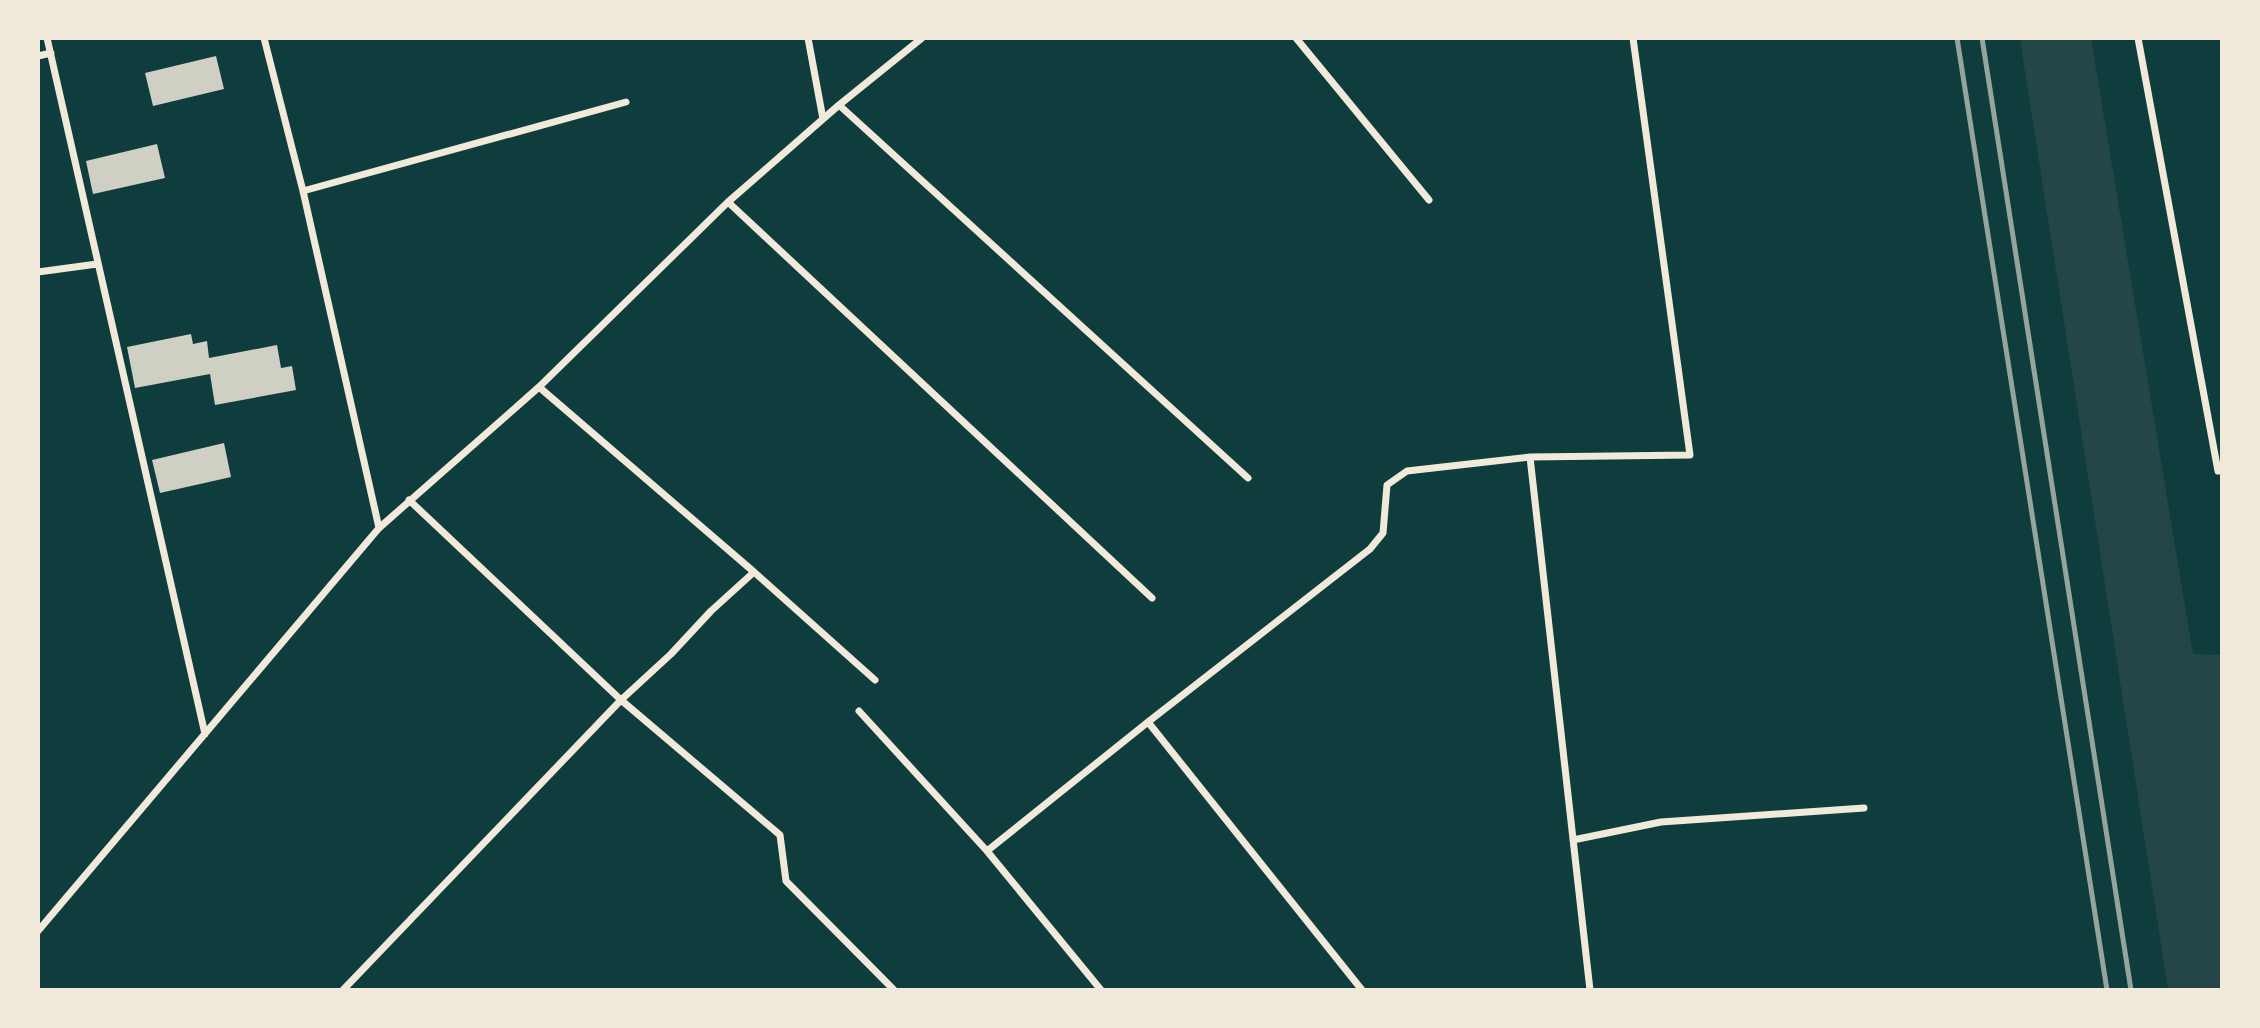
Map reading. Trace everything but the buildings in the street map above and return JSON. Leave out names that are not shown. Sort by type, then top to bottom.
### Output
[{"type":"street","points":[[47,38],[205,734]]},
{"type":"street","points":[[264,38],[303,191],[379,528]]},
{"type":"street","points":[[808,38],[823,119]]},
{"type":"street","points":[[38,931],[379,528],[540,387],[728,202],[839,105],[922,38]]},
{"type":"street","points":[[1296,38],[1429,200]]},
{"type":"street","points":[[988,851],[1370,549],[1383,533],[1387,485],[1407,471],[1530,457],[1690,455],[1633,38]]},
{"type":"street","points":[[2138,38],[2218,471],[2221,471]]},
{"type":"street","points":[[38,56],[51,53]]},
{"type":"street","points":[[303,191],[626,102]]},
{"type":"street","points":[[839,105],[1248,478]]},
{"type":"street","points":[[728,202],[1152,598]]},
{"type":"street","points":[[38,272],[97,264]]},
{"type":"street","points":[[540,387],[875,680]]},
{"type":"street","points":[[1530,457],[1590,989]]},
{"type":"street","points":[[409,500],[621,700],[780,835],[786,881],[894,989]]},
{"type":"street","points":[[343,989],[621,700],[754,572]]},
{"type":"street","points":[[859,711],[988,851],[1101,989]]},
{"type":"street","points":[[1148,722],[1362,989]]},
{"type":"street","points":[[1573,840],[1661,822],[1864,808]]},
{"type":"shaded area","points":[[2020,39],[2091,39],[2193,654],[2221,655],[2221,989],[2168,989]]},
{"type":"railway","points":[[1957,38],[2107,990]]},
{"type":"railway","points":[[1982,38],[2131,990]]}]
